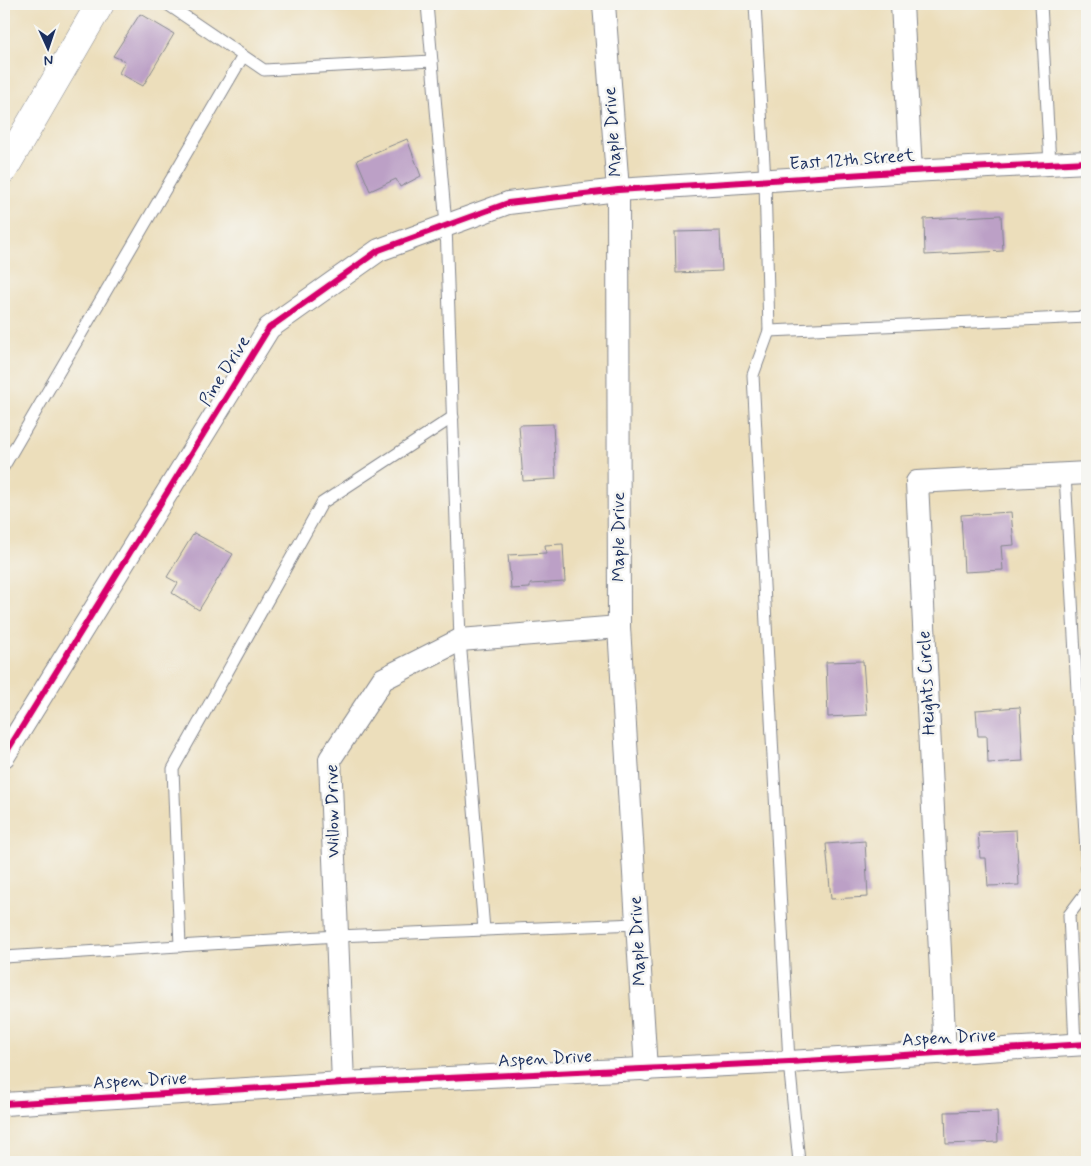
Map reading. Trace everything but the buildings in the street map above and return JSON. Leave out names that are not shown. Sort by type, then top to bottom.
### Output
[{"type":"street","points":[[4,169],[100,4]]},
{"type":"street","name":"Maple Drive","points":[[604,4],[618,190],[619,627],[646,1070]]},
{"type":"street","points":[[902,4],[911,171]]},
{"type":"street","name":"East 12th Street","points":[[618,190],[911,171],[1087,162]]},
{"type":"street","name":"Pine Drive","points":[[4,756],[269,328],[378,250],[508,203],[618,190]]},
{"type":"street","name":"Heights Circle","points":[[945,1054],[917,482],[1087,473]]},
{"type":"street","name":"Willow Drive","points":[[342,1083],[330,758],[383,679],[460,640],[619,627]]},
{"type":"street","name":"Aspen Drive","points":[[4,1104],[342,1083],[646,1070],[1081,1045]]},
{"type":"lane","points":[[167,4],[264,70],[432,61]]},
{"type":"lane","points":[[427,4],[446,225],[460,640],[484,930]]},
{"type":"lane","points":[[755,4],[765,181],[770,330],[753,375],[789,1062],[799,1162]]},
{"type":"lane","points":[[1041,4],[1050,164]]},
{"type":"lane","points":[[4,466],[243,56]]},
{"type":"lane","points":[[770,330],[1087,317]]},
{"type":"lane","points":[[180,946],[173,769],[322,503],[453,417]]},
{"type":"lane","points":[[1065,474],[1087,870]]},
{"type":"lane","points":[[1081,1045],[1069,915],[1087,892]]},
{"type":"lane","points":[[4,958],[337,936],[637,924]]},
{"type":"cycle path","points":[[4,756],[269,328],[379,250],[508,203],[618,190],[911,171],[1087,162]]},
{"type":"cycle path","points":[[4,1104],[343,1083],[789,1062],[1087,1044]]}]
